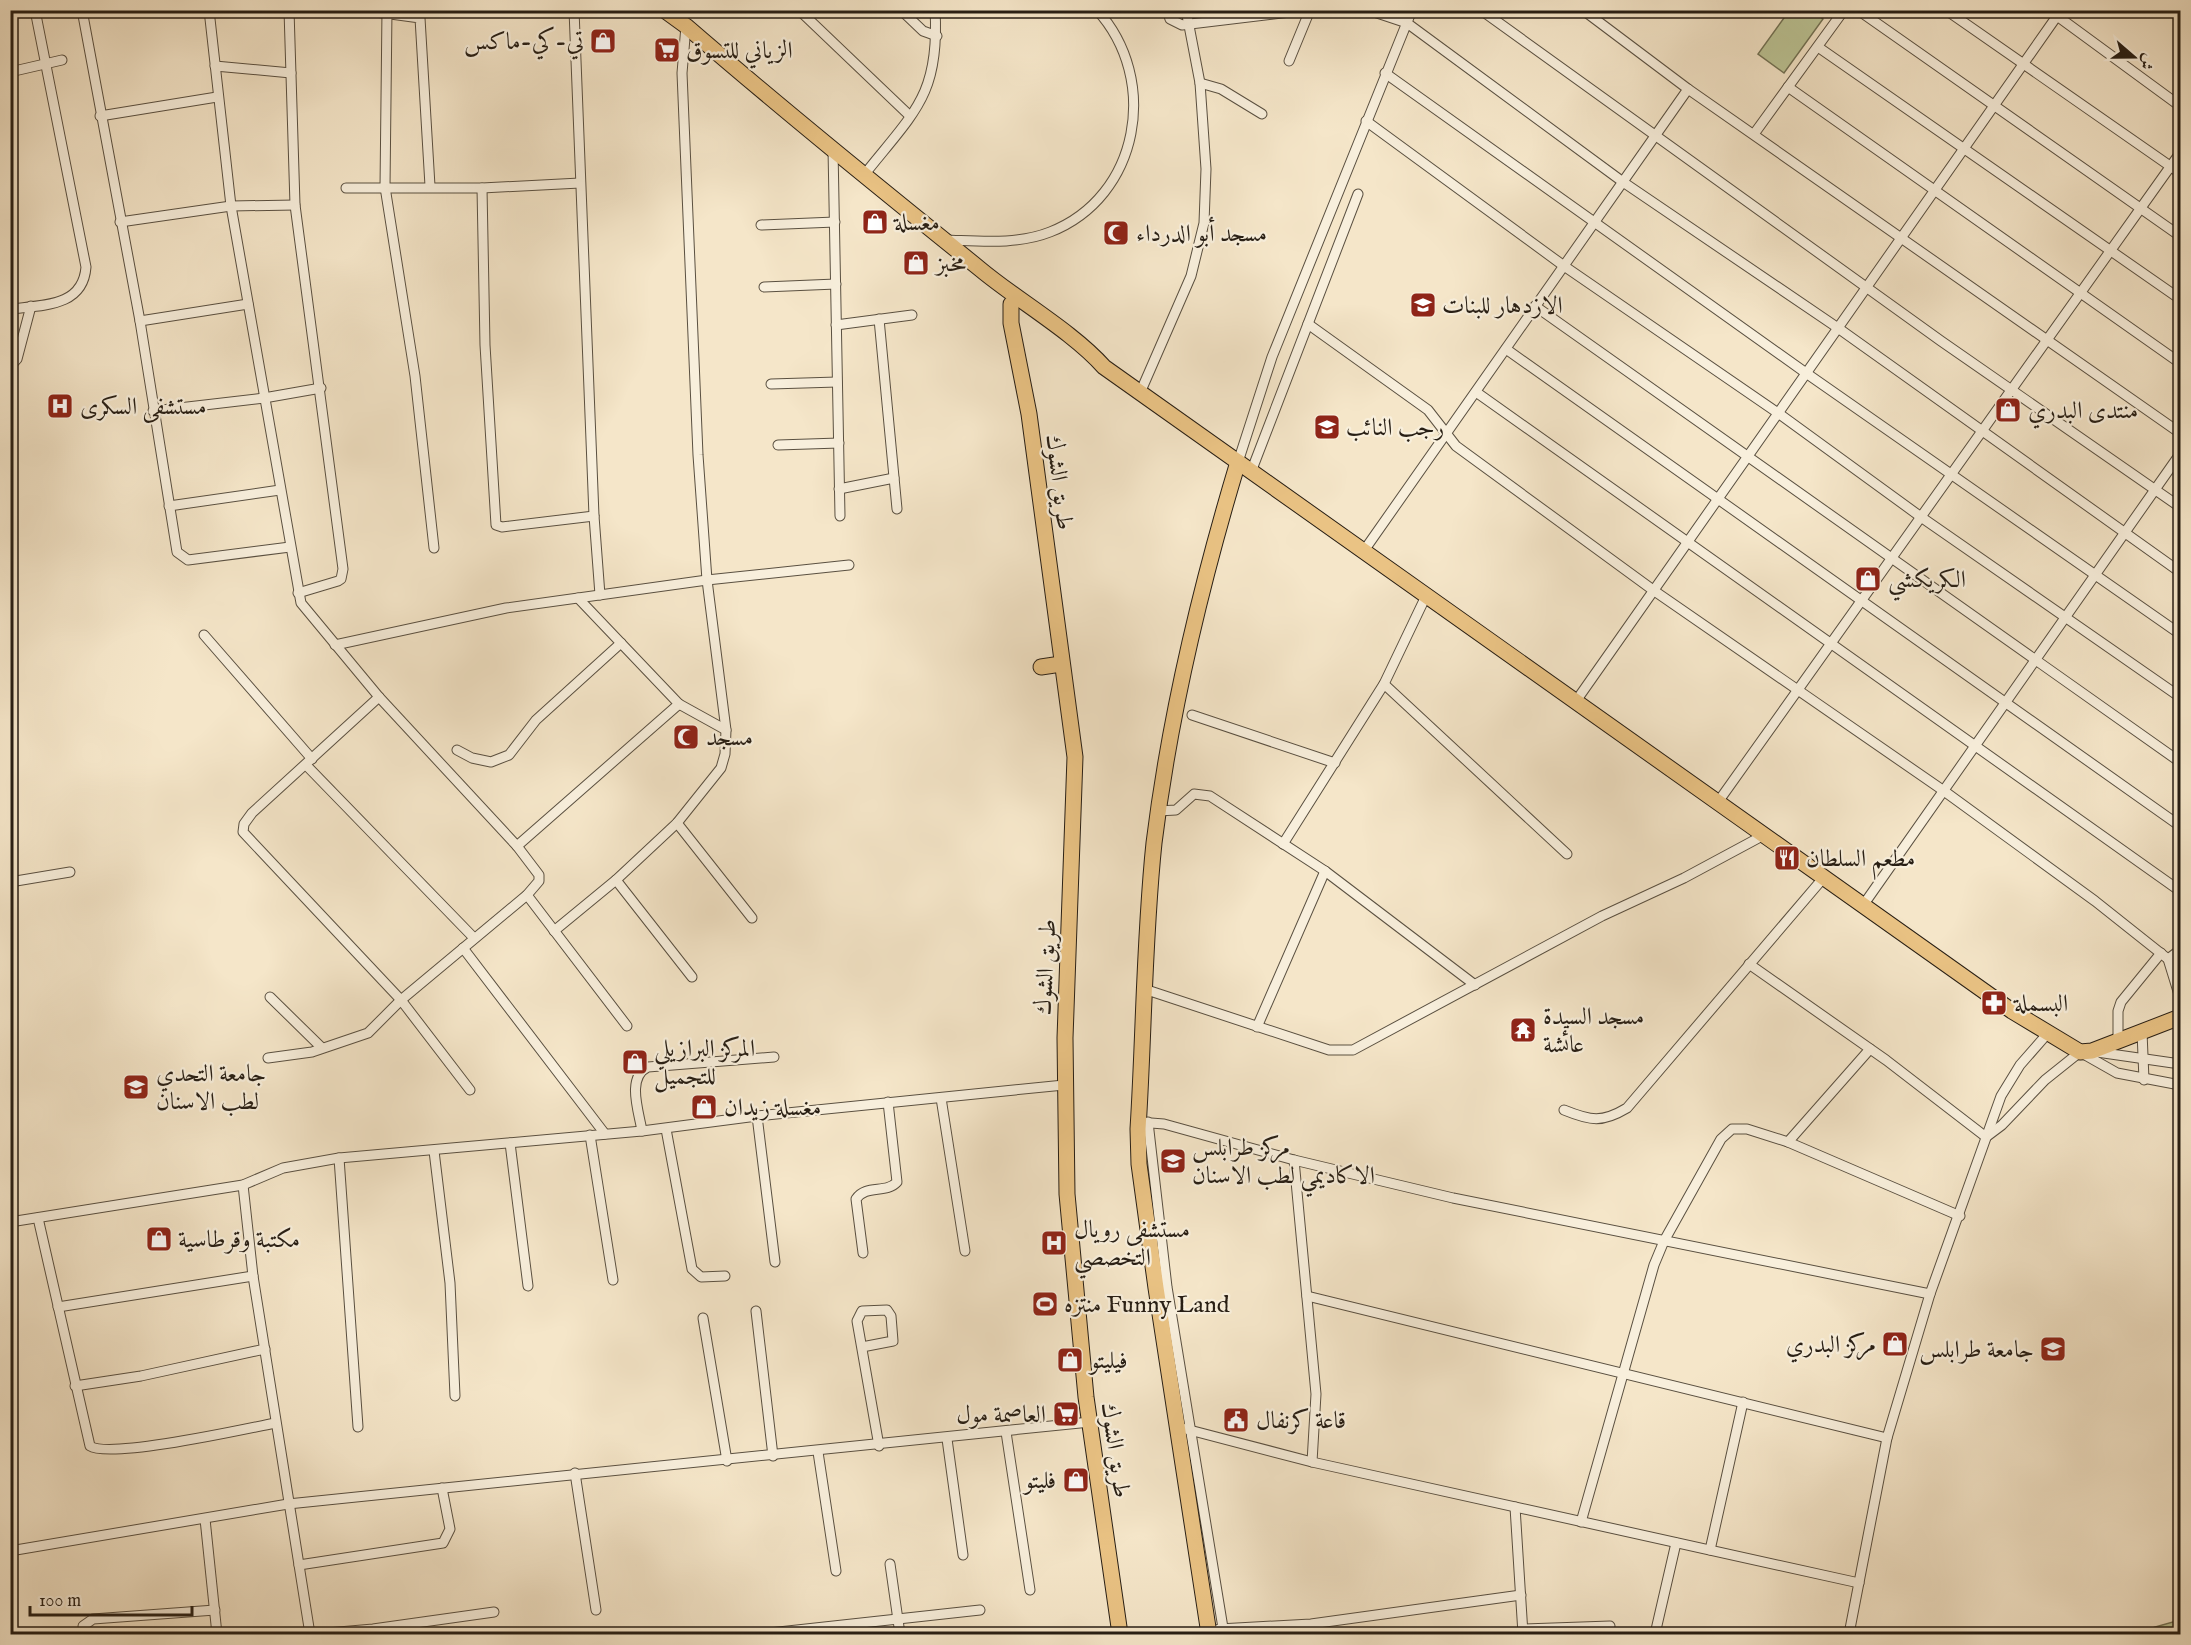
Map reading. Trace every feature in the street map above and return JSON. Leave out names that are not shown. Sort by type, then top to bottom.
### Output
[{"type":"main road","points":[[664,10],[945,240],[1013,301]]},
{"type":"main road","points":[[921,222],[942,248],[1013,301],[1086,350],[1104,367],[1140,393],[2048,1033],[2086,1052],[2181,1017]]},
{"type":"main road","name":"طريق الشوك","points":[[1013,301],[1011,323],[1031,426],[1061,664],[1073,740],[1075,780],[1064,1085],[1067,1194],[1079,1338],[1120,1635]]},
{"type":"main road","points":[[1216,1632],[1185,1428],[1139,1164],[1143,1122],[1144,989],[1158,811],[1187,643],[1238,462]]},
{"type":"main road","points":[[1041,667],[1061,664]]},
{"type":"street","points":[[10,309],[72,298],[82,284],[86,267],[35,10]]},
{"type":"street","points":[[209,10],[231,207],[298,593],[307,612],[335,645],[517,846],[539,875],[539,881],[526,895],[401,1000],[368,1033],[308,1053],[268,1058]]},
{"type":"street","points":[[289,10],[296,206],[321,388],[343,575],[338,581],[298,593]]},
{"type":"street","points":[[361,10],[387,11],[416,16],[421,22],[430,186]]},
{"type":"street","points":[[574,10],[594,516],[600,595]]},
{"type":"street","points":[[799,10],[910,116]]},
{"type":"street","points":[[901,10],[923,31],[937,36]]},
{"type":"street","points":[[864,175],[922,100],[931,80],[937,36],[935,10]]},
{"type":"street","points":[[945,240],[1006,241],[1050,232],[1088,209],[1117,174],[1127,153],[1133,130],[1135,107],[1132,84],[1122,46],[1097,10]]},
{"type":"street","points":[[1167,10],[1173,22],[1188,24],[1308,10],[1289,61]]},
{"type":"street","points":[[1140,393],[1185,292],[1201,241],[1207,187],[1200,83],[1186,10]]},
{"type":"street","points":[[1368,10],[1407,22],[1623,182],[1838,328],[2181,572]]},
{"type":"street","points":[[1238,462],[1272,357],[1412,10]]},
{"type":"street","points":[[1481,10],[1654,137],[2181,507]]},
{"type":"street","points":[[1583,10],[1688,89],[2181,433]]},
{"type":"street","points":[[1754,134],[1844,10]]},
{"type":"street","points":[[1858,10],[2181,236]]},
{"type":"street","points":[[1946,10],[2181,174]]},
{"type":"street","points":[[83,11],[100,117],[140,321],[177,552],[184,559],[290,547]]},
{"type":"street","points":[[387,11],[385,187],[415,376],[434,548]]},
{"type":"street","points":[[1576,701],[2023,65],[2053,13],[2181,106]]},
{"type":"street","points":[[554,931],[616,880],[677,823],[720,768],[725,754],[726,730],[707,580],[698,455],[682,73],[686,26]]},
{"type":"street","points":[[1818,47],[1963,150],[2181,299]]},
{"type":"street","points":[[10,72],[62,60]]},
{"type":"street","points":[[215,66],[291,73]]},
{"type":"street","points":[[1385,73],[1806,373],[2181,634]]},
{"type":"street","points":[[1200,83],[1221,89],[1262,114]]},
{"type":"street","points":[[1788,87],[2181,363]]},
{"type":"street","points":[[1364,552],[1688,89]]},
{"type":"street","points":[[100,117],[217,97]]},
{"type":"street","points":[[1366,121],[1564,266],[1778,413],[1921,517],[2181,697]]},
{"type":"street","points":[[833,149],[840,516]]},
{"type":"street","points":[[1718,802],[2181,153]]},
{"type":"street","points":[[346,188],[430,186],[482,188],[580,183]]},
{"type":"street","points":[[482,188],[485,345],[496,525],[502,527],[594,516]]},
{"type":"street","points":[[1251,472],[1358,194]]},
{"type":"street","points":[[120,222],[231,207],[296,206]]},
{"type":"street","points":[[762,225],[834,222]]},
{"type":"street","points":[[764,287],[836,284]]},
{"type":"street","points":[[140,321],[248,304]]},
{"type":"street","points":[[10,367],[17,359],[31,306]]},
{"type":"street","points":[[1535,306],[2181,762]]},
{"type":"street","points":[[836,326],[912,315]]},
{"type":"street","points":[[879,319],[897,509]]},
{"type":"street","points":[[1308,324],[1428,410],[1455,446],[1653,590],[1944,791],[2095,901],[2165,956],[2181,998]]},
{"type":"street","points":[[1506,349],[1719,497],[1861,601],[2007,701],[2181,826]]},
{"type":"street","points":[[771,384],[837,382]]},
{"type":"street","points":[[153,411],[264,398],[321,388]]},
{"type":"street","points":[[1476,392],[2181,891]]},
{"type":"street","points":[[778,445],[838,443]]},
{"type":"street","points":[[1864,904],[2181,454]]},
{"type":"street","points":[[839,489],[894,478]]},
{"type":"street","points":[[169,506],[280,490]]},
{"type":"street","points":[[335,645],[506,608],[707,580],[849,565]]},
{"type":"street","points":[[1283,844],[1384,684],[1426,596]]},
{"type":"street","points":[[578,598],[679,704],[726,730]]},
{"type":"street","points":[[204,635],[309,762],[474,938]]},
{"type":"street","points":[[457,750],[472,758],[491,762],[509,755],[536,720],[621,643]]},
{"type":"street","points":[[1384,684],[1567,854]]},
{"type":"street","points":[[380,697],[252,813],[244,824],[243,832],[401,1000],[470,1090]]},
{"type":"street","points":[[517,846],[679,704]]},
{"type":"street","points":[[1192,716],[1335,763]]},
{"type":"street","points":[[1158,811],[1176,810],[1191,796],[1206,794],[1325,871],[1475,985]]},
{"type":"street","points":[[677,823],[752,918]]},
{"type":"street","points":[[1144,989],[1329,1050],[1345,1052],[1359,1047],[1764,835]]},
{"type":"street","points":[[1257,1027],[1325,871]]},
{"type":"street","points":[[10,882],[70,872]]},
{"type":"street","points":[[1564,1110],[1597,1120],[1611,1117],[1627,1108],[1825,876]]},
{"type":"street","points":[[616,880],[692,977]]},
{"type":"street","points":[[526,895],[627,1026]]},
{"type":"street","points":[[463,948],[605,1134]]},
{"type":"street","points":[[2118,1041],[2118,1011],[2121,1002],[2165,956],[2181,950]]},
{"type":"street","points":[[1749,964],[1870,1049],[1986,1137]]},
{"type":"street","points":[[270,997],[321,1047]]},
{"type":"street","points":[[2181,1023],[2181,1049]]},
{"type":"street","points":[[2142,1032],[2141,1058],[2144,1080]]},
{"type":"street","points":[[1849,1635],[1887,1438],[1930,1294],[1960,1216],[1990,1121],[2011,1079],[2048,1033]]},
{"type":"street","points":[[1788,1142],[1870,1049]]},
{"type":"street","points":[[1986,1137],[2002,1125],[2045,1080],[2086,1052],[2181,1064]]},
{"type":"street","points":[[2086,1052],[2117,1073],[2144,1080],[2181,1085]]},
{"type":"street","points":[[642,1131],[635,1082],[642,1070],[648,1067],[774,1057]]},
{"type":"street","points":[[10,1222],[243,1185],[283,1168],[339,1158],[666,1129],[757,1116],[1064,1085]]},
{"type":"street","points":[[941,1098],[965,1251]]},
{"type":"street","points":[[863,1253],[856,1199],[863,1191],[890,1187],[897,1182],[888,1102]]},
{"type":"street","points":[[757,1116],[775,1262]]},
{"type":"street","points":[[1143,1122],[1454,1198],[1930,1294]]},
{"type":"street","points":[[666,1129],[692,1269],[701,1277],[725,1276]]},
{"type":"street","points":[[1581,1522],[1646,1289],[1664,1241],[1721,1139],[1732,1129],[1747,1129],[1788,1142],[1960,1216]]},
{"type":"street","points":[[590,1135],[613,1280]]},
{"type":"street","points":[[510,1143],[528,1286]]},
{"type":"street","points":[[434,1150],[452,1303],[455,1396]]},
{"type":"street","points":[[339,1158],[358,1427]]},
{"type":"street","points":[[1294,1160],[1316,1394],[1312,1462]]},
{"type":"street","points":[[243,1185],[253,1276],[310,1635]]},
{"type":"street","points":[[38,1218],[90,1446],[105,1451],[191,1439],[275,1423]]},
{"type":"street","points":[[58,1307],[253,1276]]},
{"type":"street","points":[[1307,1296],[1887,1438]]},
{"type":"street","points":[[862,1347],[893,1341],[891,1316],[887,1310],[862,1311],[857,1321],[879,1446]]},
{"type":"street","points":[[756,1311],[773,1456]]},
{"type":"street","points":[[703,1318],[727,1461]]},
{"type":"street","points":[[75,1386],[141,1376],[265,1349]]},
{"type":"street","points":[[1710,1550],[1743,1402]]},
{"type":"street","points":[[10,1551],[288,1504],[575,1473],[879,1446],[1090,1422]]},
{"type":"street","points":[[1185,1428],[1312,1462],[1859,1583]]},
{"type":"street","points":[[1006,1432],[1030,1590]]},
{"type":"street","points":[[947,1439],[963,1555]]},
{"type":"street","points":[[818,1452],[836,1571]]},
{"type":"street","points":[[575,1473],[596,1611]]},
{"type":"street","points":[[299,1565],[443,1543],[450,1529],[442,1488]]},
{"type":"street","points":[[1515,1507],[1523,1632],[1610,1626]]},
{"type":"street","points":[[205,1519],[217,1635]]},
{"type":"street","points":[[1655,1635],[1676,1543]]},
{"type":"street","points":[[890,1564],[900,1635]]},
{"type":"street","points":[[1216,1632],[1311,1624],[1521,1595]]},
{"type":"street","points":[[82,1635],[83,1626],[93,1619],[214,1610]]},
{"type":"street","points":[[760,1635],[980,1610]]},
{"type":"street","points":[[316,1635],[494,1612]]},
{"type":"green space","points":[[1789,11],[1811,11],[1823,19],[1784,73],[1758,54]]},
{"type":"green space","points":[[2180,1620],[2180,1634],[2164,1634],[2155,1627]]},
{"type":"place","name":"تي-كي-ماكس","points":[[603,41]]},
{"type":"place","name":"الزياني للتسوق","points":[[667,50]]},
{"type":"place","name":"مغسلة","points":[[875,222]]},
{"type":"place","name":"مسجد أبو الدرداء","points":[[1116,233]]},
{"type":"place","name":"مخبز","points":[[916,263]]},
{"type":"place","name":"الازدهار للبنات","points":[[1423,305]]},
{"type":"place","name":"مستشفى السكرى","points":[[60,406]]},
{"type":"place","name":"منتدى البدري","points":[[2008,410]]},
{"type":"place","name":"رجب النائب","points":[[1327,427]]},
{"type":"place","name":"الكريكشي","points":[[1868,579]]},
{"type":"place","name":"مسجد","points":[[686,737]]},
{"type":"place","name":"مطعم السلطان","points":[[1787,858]]},
{"type":"place","name":"البسملة","points":[[1994,1003]]},
{"type":"place","name":"مسجد السيدة عائشة","points":[[1523,1030]]},
{"type":"place","name":"المركز البرازيلي للتجميل","points":[[635,1062]]},
{"type":"place","name":"جامعة التحدي لطب الاسنان","points":[[136,1087]]},
{"type":"place","name":"مغسلة زيدان","points":[[704,1107]]},
{"type":"place","name":"مركز طرابلس الاكاديمي لطب الاسنان","points":[[1173,1161]]},
{"type":"place","name":"مكتبة وقرطاسية","points":[[159,1239]]},
{"type":"place","name":"مستشفى رويال التخصصي","points":[[1054,1243]]},
{"type":"place","name":"منتزه Funny Land","points":[[1045,1304]]},
{"type":"place","name":"مركز البدري","points":[[1895,1344]]},
{"type":"place","name":"جامعة طرابلس","points":[[2053,1349]]},
{"type":"place","name":"فيليتو","points":[[1070,1360]]},
{"type":"place","name":"العاصمة مول","points":[[1066,1414]]},
{"type":"place","name":"قاعة كرنفال","points":[[1236,1420]]},
{"type":"place","name":"فليتو","points":[[1076,1480]]}]
